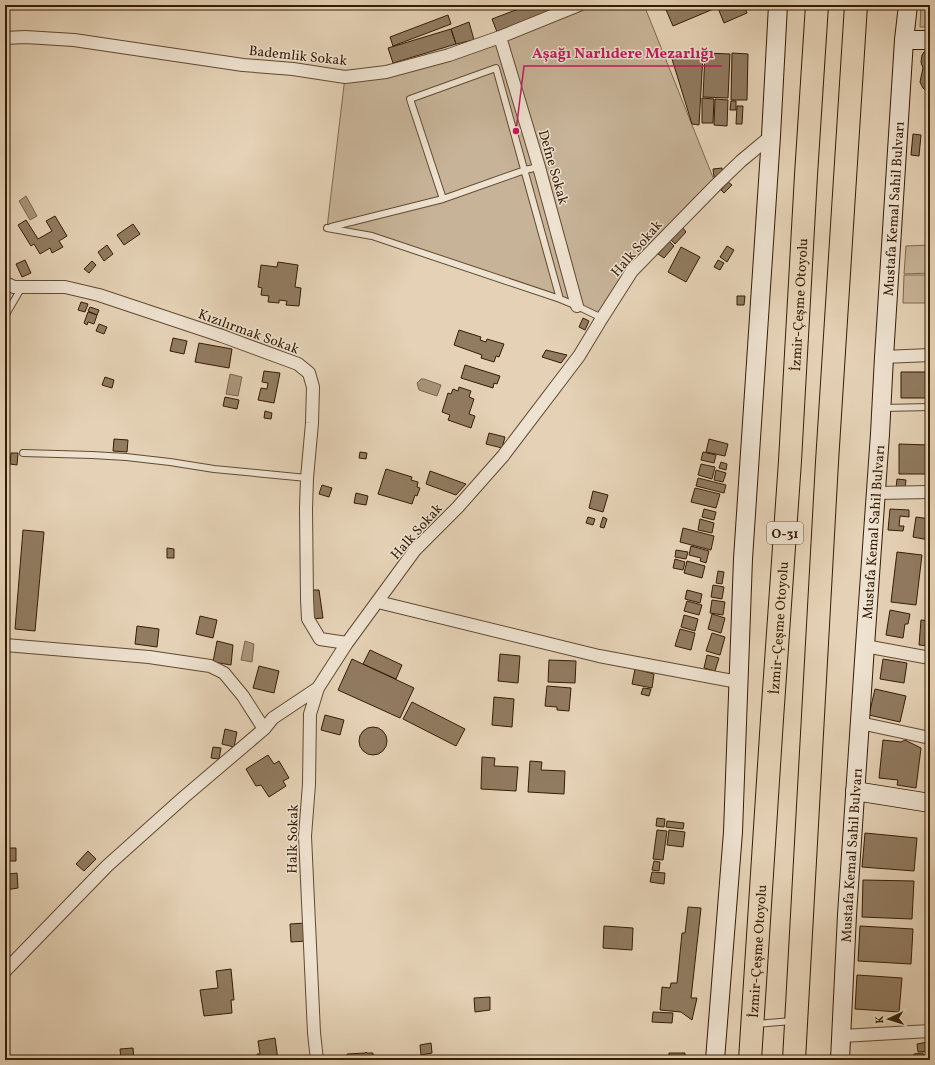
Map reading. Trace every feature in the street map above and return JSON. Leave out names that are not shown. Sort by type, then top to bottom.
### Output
[{"type":"highway","name":"İzmir-Çeşme Otoyolu","points":[[750,1060],[790,461],[817,5]]},
{"type":"highway","name":"O-31","points":[[794,1060],[827,462],[856,5]]},
{"type":"street","name":"Bademlik Sokak","points":[[5,38],[24,37],[74,40],[243,65],[345,76],[386,72],[449,55],[500,37],[579,5]]},
{"type":"street","points":[[715,1060],[733,832],[743,559],[771,136],[778,5]]},
{"type":"street","name":"Mustafa Kemal Sahil Bulvarı","points":[[840,1060],[855,791],[882,408],[904,40],[908,5]]},
{"type":"street","name":"Defne Sokak","points":[[500,37],[539,167],[577,306]]},
{"type":"street","points":[[904,40],[930,40]]},
{"type":"street","name":"Halk Sokak","points":[[317,1060],[313,1018],[305,836],[309,784],[310,714],[318,688],[347,643],[415,550],[458,507],[503,456],[579,356],[632,271],[741,161],[771,136]]},
{"type":"street","name":"Kızılırmak Sokak","points":[[5,283],[14,287],[64,287],[99,295],[222,336],[298,364],[309,373],[313,387],[306,508],[308,619],[320,639],[347,643]]},
{"type":"street","points":[[884,357],[930,355]]},
{"type":"street","points":[[876,493],[930,492]]},
{"type":"street","points":[[378,602],[599,656],[738,682]]},
{"type":"street","points":[[5,645],[149,657],[210,666],[224,673],[243,696],[264,729]]},
{"type":"street","points":[[865,646],[930,658]]},
{"type":"street","points":[[5,971],[107,866],[184,797],[264,729],[274,718],[318,688]]},
{"type":"street","points":[[860,723],[930,738]]},
{"type":"street","points":[[855,791],[930,803]]},
{"type":"street","points":[[842,1036],[930,1031]]},
{"type":"lane","points":[[443,199],[410,99],[496,68],[560,299]]},
{"type":"lane","points":[[539,167],[525,170],[443,199],[327,228],[372,236],[560,299],[602,318]]},
{"type":"lane","points":[[5,316],[22,287]]},
{"type":"lane","points":[[882,408],[930,406]]},
{"type":"lane","points":[[23,453],[126,457],[214,469],[307,478]]},
{"type":"lane","points":[[752,1024],[797,1020]]},
{"type":"shaded area","points":[[579,5],[644,5],[716,185],[632,271],[602,318],[577,306],[372,236],[327,228],[345,77],[386,72]]},
{"type":"shaded area","points":[[921,5],[930,5],[930,27],[920,27]]},
{"type":"shaded area","points":[[26,196],[37,216],[30,220],[19,201]]},
{"type":"shaded area","points":[[930,245],[930,273],[904,274],[906,246]]},
{"type":"shaded area","points":[[904,275],[930,275],[930,303],[903,303]]},
{"type":"shaded area","points":[[230,374],[242,377],[238,396],[226,394]]},
{"type":"shaded area","points":[[421,379],[441,385],[437,396],[419,390],[417,383]]},
{"type":"shaded area","points":[[245,641],[254,644],[252,662],[241,660]]},
{"type":"building","points":[[529,5],[550,5],[553,11],[497,32],[492,19]]},
{"type":"building","points":[[664,5],[723,5],[673,26]]},
{"type":"building","points":[[726,5],[744,5],[747,13],[724,23],[718,8]]},
{"type":"building","points":[[448,15],[451,24],[393,46],[390,37]]},
{"type":"building","points":[[469,22],[474,40],[456,44],[451,29]]},
{"type":"building","points":[[451,29],[456,44],[393,63],[388,48]]},
{"type":"building","points":[[929,50],[930,93],[923,88],[920,82],[923,68],[921,62],[922,55],[924,52]]},
{"type":"building","points":[[705,53],[730,54],[728,98],[703,97]]},
{"type":"building","points":[[732,53],[748,54],[747,100],[731,100]]},
{"type":"building","points":[[703,55],[699,125],[692,124],[672,59]]},
{"type":"building","points":[[702,98],[714,99],[713,123],[702,123]]},
{"type":"building","points":[[715,99],[728,100],[727,126],[714,125]]},
{"type":"building","points":[[731,101],[736,101],[736,110],[730,110]]},
{"type":"building","points":[[737,106],[743,106],[742,124],[736,124]]},
{"type":"building","points":[[913,134],[921,135],[919,156],[911,155]]},
{"type":"building","points":[[722,168],[723,176],[714,177],[713,169]]},
{"type":"building","points":[[728,182],[732,185],[724,193],[721,190]]},
{"type":"building","points":[[55,216],[67,236],[59,241],[63,247],[52,253],[50,248],[40,254],[34,244],[31,246],[18,225],[26,220],[38,239],[52,231],[46,221]]},
{"type":"building","points":[[133,224],[140,234],[124,245],[117,235]]},
{"type":"building","points":[[683,228],[686,232],[675,244],[671,240]]},
{"type":"building","points":[[669,241],[674,246],[664,258],[658,254]]},
{"type":"building","points":[[107,245],[113,254],[104,261],[98,252]]},
{"type":"building","points":[[727,246],[734,250],[727,262],[720,257]]},
{"type":"building","points":[[681,247],[700,257],[686,282],[668,272]]},
{"type":"building","points":[[25,260],[31,273],[22,277],[16,264]]},
{"type":"building","points":[[718,260],[724,263],[720,270],[714,267]]},
{"type":"building","points":[[92,261],[96,265],[89,273],[84,269]]},
{"type":"building","points":[[278,262],[298,265],[295,287],[301,288],[299,306],[286,305],[287,301],[279,300],[279,303],[268,302],[269,296],[261,295],[262,288],[258,287],[261,265],[277,267]]},
{"type":"building","points":[[737,296],[745,296],[744,305],[737,305]]},
{"type":"building","points":[[81,302],[88,304],[85,312],[78,310]]},
{"type":"building","points":[[90,307],[99,310],[97,315],[88,311]]},
{"type":"building","points":[[88,312],[97,315],[94,324],[88,322],[87,325],[84,323]]},
{"type":"building","points":[[583,318],[589,321],[585,330],[579,327]]},
{"type":"building","points":[[224,322],[231,326],[228,334],[220,331]]},
{"type":"building","points":[[99,324],[107,327],[104,334],[96,331]]},
{"type":"building","points":[[459,330],[481,337],[480,340],[486,342],[487,339],[504,344],[499,357],[496,356],[494,362],[481,358],[482,355],[454,345]]},
{"type":"building","points":[[173,338],[187,341],[184,354],[170,351]]},
{"type":"building","points":[[199,343],[232,349],[229,368],[195,362]]},
{"type":"building","points":[[546,350],[567,355],[561,363],[542,357]]},
{"type":"building","points":[[465,365],[500,376],[497,384],[494,383],[493,388],[461,378]]},
{"type":"building","points":[[264,371],[280,373],[274,403],[258,400],[261,388],[267,389],[268,383],[262,382]]},
{"type":"building","points":[[901,372],[930,372],[930,398],[901,398]]},
{"type":"building","points":[[105,377],[114,380],[112,388],[102,385]]},
{"type":"building","points":[[459,387],[471,391],[469,397],[474,399],[469,414],[475,416],[471,428],[448,420],[450,415],[442,412],[448,393],[451,394],[453,389],[458,391]]},
{"type":"building","points":[[225,397],[239,400],[237,409],[223,406]]},
{"type":"building","points":[[265,411],[272,413],[271,419],[264,418]]},
{"type":"building","points":[[489,433],[505,437],[502,448],[486,444]]},
{"type":"building","points":[[114,439],[128,440],[127,452],[113,451]]},
{"type":"building","points":[[709,439],[728,444],[725,456],[706,452]]},
{"type":"building","points":[[899,444],[929,445],[929,474],[899,474]]},
{"type":"building","points":[[5,451],[9,452],[9,464],[5,464]]},
{"type":"building","points":[[360,452],[367,453],[366,459],[359,458]]},
{"type":"building","points":[[703,452],[716,455],[714,463],[701,460]]},
{"type":"building","points":[[11,453],[18,453],[17,465],[10,464]]},
{"type":"building","points":[[721,462],[727,464],[726,470],[719,468]]},
{"type":"building","points":[[701,464],[715,467],[712,479],[698,475]]},
{"type":"building","points":[[386,469],[412,477],[411,480],[418,482],[417,487],[420,488],[417,496],[415,495],[412,504],[378,494]]},
{"type":"building","points":[[716,470],[726,473],[723,482],[714,480]]},
{"type":"building","points":[[430,471],[466,484],[456,495],[426,484]]},
{"type":"building","points":[[698,478],[726,485],[724,493],[696,486]]},
{"type":"building","points":[[897,479],[906,480],[905,488],[896,488]]},
{"type":"building","points":[[322,485],[332,488],[329,497],[319,494]]},
{"type":"building","points":[[695,488],[720,494],[716,508],[691,502]]},
{"type":"building","points":[[593,491],[608,495],[603,512],[589,508]]},
{"type":"building","points":[[356,493],[368,496],[366,505],[354,503]]},
{"type":"building","points":[[704,509],[716,512],[714,520],[702,517]]},
{"type":"building","points":[[890,509],[909,510],[909,517],[900,516],[899,526],[904,526],[903,531],[888,530]]},
{"type":"building","points":[[588,517],[595,519],[593,525],[586,523]]},
{"type":"building","points":[[603,517],[607,519],[604,528],[600,527]]},
{"type":"building","points":[[916,517],[930,519],[929,540],[913,537]]},
{"type":"building","points":[[700,519],[714,523],[712,533],[698,530]]},
{"type":"building","points":[[683,528],[714,536],[711,550],[680,542]]},
{"type":"building","points":[[23,530],[44,532],[35,631],[15,629]]},
{"type":"building","points":[[691,546],[709,551],[706,563],[700,561],[701,558],[689,555]]},
{"type":"building","points":[[167,548],[174,549],[174,558],[167,558]]},
{"type":"building","points":[[676,550],[688,552],[686,559],[675,557]]},
{"type":"building","points":[[897,552],[922,555],[916,605],[891,602]]},
{"type":"building","points":[[675,559],[685,562],[683,570],[673,568]]},
{"type":"building","points":[[687,561],[705,566],[702,578],[684,573]]},
{"type":"building","points":[[718,571],[724,572],[722,584],[716,583]]},
{"type":"building","points":[[713,585],[724,587],[722,599],[711,597]]},
{"type":"building","points":[[310,590],[319,590],[323,618],[312,619]]},
{"type":"building","points":[[687,590],[702,594],[700,603],[685,599]]},
{"type":"building","points":[[712,600],[725,602],[723,615],[710,613]]},
{"type":"building","points":[[687,601],[702,605],[699,615],[684,611]]},
{"type":"building","points":[[890,610],[910,614],[908,624],[905,624],[903,638],[886,635]]},
{"type":"building","points":[[712,614],[725,618],[721,633],[708,629]]},
{"type":"building","points":[[684,615],[698,619],[695,631],[681,627]]},
{"type":"building","points":[[200,616],[217,620],[213,638],[196,634]]},
{"type":"building","points":[[921,620],[930,621],[930,646],[919,645]]},
{"type":"building","points":[[137,626],[159,629],[157,647],[135,644]]},
{"type":"building","points":[[680,629],[695,633],[691,650],[675,646]]},
{"type":"building","points":[[712,633],[725,637],[720,655],[706,651]]},
{"type":"building","points":[[217,641],[233,645],[231,665],[213,662]]},
{"type":"building","points":[[370,650],[402,665],[396,679],[363,664]]},
{"type":"building","points":[[500,654],[520,656],[518,683],[498,681]]},
{"type":"building","points":[[707,655],[719,658],[715,671],[704,668]]},
{"type":"building","points":[[352,659],[414,688],[400,718],[338,690]]},
{"type":"building","points":[[883,659],[907,663],[904,683],[880,679]]},
{"type":"building","points":[[549,660],[576,661],[575,683],[548,682]]},
{"type":"building","points":[[259,666],[279,671],[274,693],[253,688]]},
{"type":"building","points":[[635,669],[654,674],[652,688],[632,684]]},
{"type":"building","points":[[547,686],[571,688],[569,711],[557,710],[557,707],[545,706]]},
{"type":"building","points":[[643,688],[651,689],[649,696],[641,694]]},
{"type":"building","points":[[875,689],[906,696],[900,722],[869,715]]},
{"type":"building","points":[[494,697],[514,699],[512,727],[492,725]]},
{"type":"building","points":[[412,702],[465,729],[456,746],[403,719]]},
{"type":"building","points":[[325,715],[344,720],[340,735],[321,730]]},
{"type":"building","points":[[373,727],[383,731],[387,741],[383,751],[373,755],[363,751],[359,741],[363,731]]},
{"type":"building","points":[[225,729],[237,732],[234,747],[222,744]]},
{"type":"building","points":[[883,740],[901,742],[905,740],[921,748],[916,788],[897,785],[898,780],[879,778]]},
{"type":"building","points":[[213,747],[221,748],[219,759],[211,758]]},
{"type":"building","points":[[268,755],[274,764],[279,761],[289,778],[283,781],[286,786],[269,797],[261,785],[256,786],[246,769]]},
{"type":"building","points":[[482,757],[495,758],[494,766],[518,767],[516,791],[481,789]]},
{"type":"building","points":[[530,761],[542,762],[541,770],[565,771],[564,794],[528,792]]},
{"type":"building","points":[[657,818],[665,819],[664,827],[656,826]]},
{"type":"building","points":[[667,821],[684,823],[683,829],[666,827]]},
{"type":"building","points":[[657,830],[667,831],[663,860],[653,859]]},
{"type":"building","points":[[669,830],[685,832],[683,847],[667,845]]},
{"type":"building","points":[[865,833],[917,838],[914,871],[862,867]]},
{"type":"building","points":[[5,848],[16,848],[16,861],[5,861]]},
{"type":"building","points":[[88,851],[96,859],[84,871],[76,864]]},
{"type":"building","points":[[654,861],[660,862],[659,871],[652,870]]},
{"type":"building","points":[[9,868],[9,874],[17,873],[18,888],[5,890],[5,869]]},
{"type":"building","points":[[652,872],[665,873],[664,884],[650,882]]},
{"type":"building","points":[[863,880],[914,881],[912,919],[862,917]]},
{"type":"building","points":[[688,907],[701,908],[691,998],[697,998],[692,1020],[681,1012],[660,1010],[662,987],[670,988],[671,983],[677,983],[682,933],[685,933]]},
{"type":"building","points":[[306,923],[307,941],[291,942],[290,924]]},
{"type":"building","points":[[604,926],[633,928],[632,950],[603,948]]},
{"type":"building","points":[[860,926],[913,929],[911,964],[858,961]]},
{"type":"building","points":[[231,969],[234,1000],[231,1000],[232,1013],[204,1016],[200,990],[218,988],[216,971]]},
{"type":"building","points":[[857,975],[902,978],[899,1012],[855,1009]]},
{"type":"building","points":[[490,997],[490,1010],[475,1012],[474,998]]},
{"type":"building","points":[[653,1012],[673,1013],[672,1023],[652,1022]]},
{"type":"building","points":[[275,1038],[278,1060],[258,1060],[257,1054],[260,1054],[258,1041]]},
{"type":"building","points":[[928,1042],[929,1051],[918,1052],[917,1044]]},
{"type":"building","points":[[431,1043],[432,1053],[421,1055],[420,1045]]},
{"type":"building","points":[[133,1048],[134,1060],[121,1060],[120,1049]]},
{"type":"building","points":[[366,1052],[373,1053],[373,1060],[348,1060],[347,1054]]},
{"type":"building","points":[[669,1053],[685,1053],[685,1060],[669,1060]]},
{"type":"building","points":[[923,1053],[924,1060],[915,1060],[914,1054]]},
{"type":"place","name":"Aşağı Narlıdere Mezarlığı","points":[[516,131]]}]
